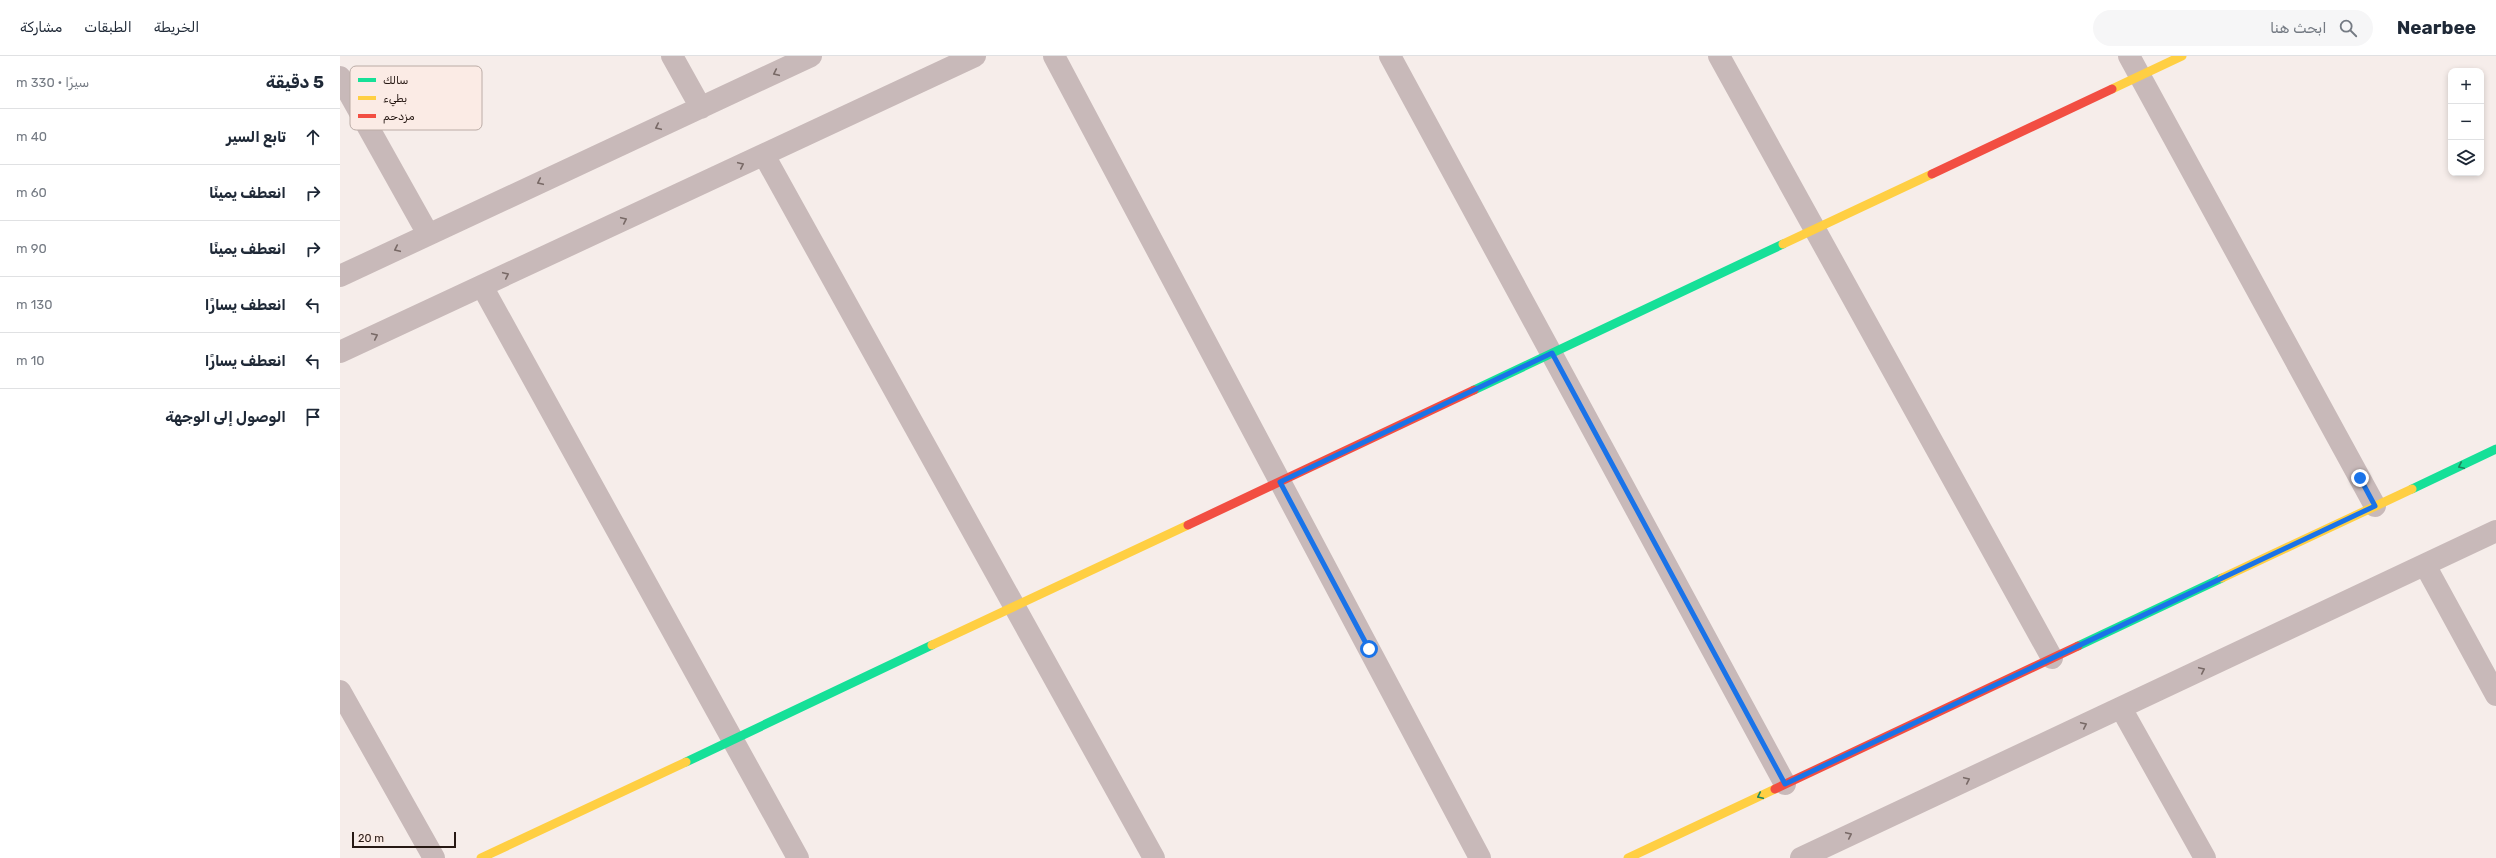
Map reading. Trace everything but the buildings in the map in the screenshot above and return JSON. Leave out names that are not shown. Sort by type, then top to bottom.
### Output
[{"type":"street","points":[[672,56],[700,108]]},
{"type":"street","points":[[340,276],[811,56]]},
{"type":"street","points":[[340,352],[975,56]]},
{"type":"street","points":[[1054,56],[1480,858]]},
{"type":"street","points":[[1390,56],[1785,784]]},
{"type":"street","points":[[1719,56],[2052,658]]},
{"type":"street","points":[[2129,56],[2375,506]]},
{"type":"street","points":[[481,858],[2182,56]]},
{"type":"street","points":[[340,77],[350,95]]},
{"type":"street","points":[[370,130],[428,234]]},
{"type":"street","points":[[764,155],[1154,858]]},
{"type":"street","points":[[482,286],[798,858]]},
{"type":"street","points":[[1628,858],[2496,449]]},
{"type":"street","points":[[1801,858],[1828,852],[2121,708],[2496,531]]},
{"type":"street","points":[[2425,565],[2496,695]]},
{"type":"street","points":[[340,691],[434,858]]},
{"type":"street","points":[[2121,708],[2205,858]]},
{"type":"traffic: fast","points":[[1474,390],[1783,244]]},
{"type":"traffic: fast","points":[[2412,489],[2496,449]]},
{"type":"traffic: fast","points":[[2078,646],[2222,578]]},
{"type":"traffic: fast","points":[[686,762],[932,645]]},
{"type":"traffic: slow","points":[[2112,89],[2182,56]]},
{"type":"traffic: slow","points":[[1783,244],[1932,174]]},
{"type":"traffic: slow","points":[[2222,578],[2412,489]]},
{"type":"traffic: slow","points":[[932,645],[1188,525]]},
{"type":"traffic: slow","points":[[481,858],[686,762]]},
{"type":"traffic: slow","points":[[1628,858],[1775,789]]},
{"type":"traffic: jam","points":[[1932,174],[2112,89]]},
{"type":"traffic: jam","points":[[1188,525],[1474,390]]},
{"type":"traffic: jam","points":[[1775,789],[2078,646]]},
{"type":"route","points":[[1369,649],[1280,482],[1552,353],[1785,784],[2375,506],[2360,478]]}]
